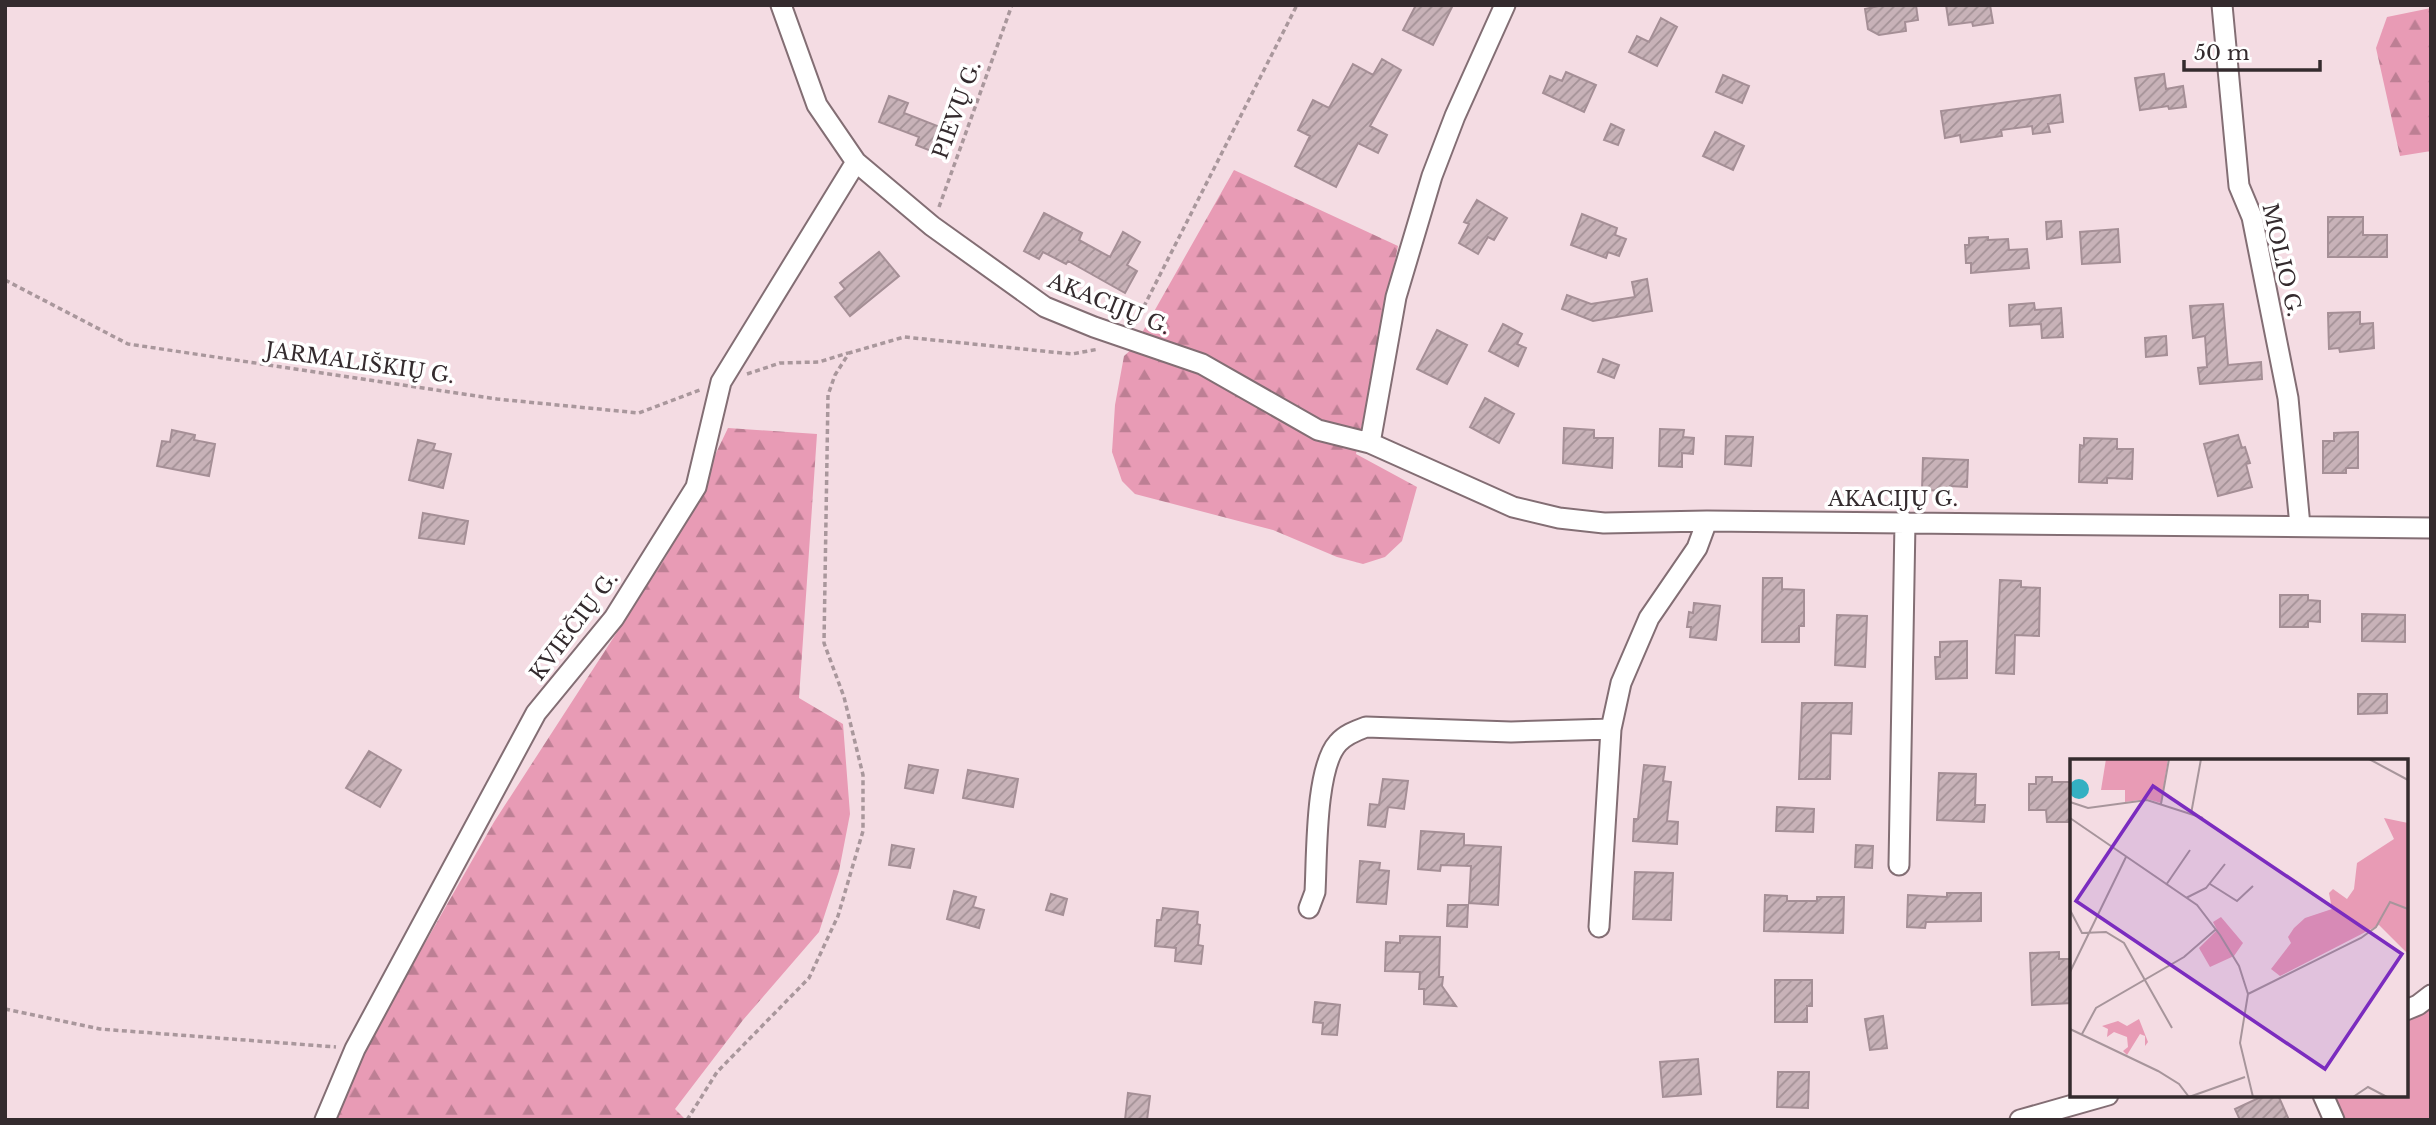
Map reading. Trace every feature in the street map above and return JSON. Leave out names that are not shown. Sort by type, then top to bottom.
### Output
[{"type":"street","name":"AKACIJŲ G.","points":[[781,5],[817,105],[856,162],[932,226],[1045,307],[1202,364],[1318,430],[1370,443],[1513,507],[1559,518],[1604,523],[1905,522],[2431,528]]},
{"type":"street","points":[[1370,443],[1396,297],[1432,176],[1455,116],[1505,5]]},
{"type":"street","name":"MOLIO G.","points":[[2222,5],[2239,186],[2252,217],[2288,398],[2301,526]]},
{"type":"street","name":"KVIEČIŲ G.","points":[[325,1120],[355,1049],[536,713],[614,618],[696,487],[721,383],[856,162]]},
{"type":"street","points":[[1599,928],[1611,729],[1621,684],[1649,618],[1697,548],[1707,521]]},
{"type":"street","points":[[1899,865],[1905,522]]},
{"type":"street","points":[[1309,908],[1315,892],[1322,775],[1336,745],[1350,734],[1366,727],[1511,732],[1611,729]]},
{"type":"street","points":[[2408,1009],[2431,995]]},
{"type":"street","points":[[2021,1120],[2054,1116],[2103,1097]]},
{"type":"street","points":[[2324,1097],[2334,1120]]},
{"type":"path","name":"PIEVŲ G.","points":[[932,226],[1012,5]]},
{"type":"path","points":[[1128,338],[1297,5]]},
{"type":"path","name":"JARMALIŠKIŲ G.","points":[[5,280],[128,344],[483,397],[639,413],[780,363],[818,362],[904,337],[1072,354],[1114,346],[1128,338]]},
{"type":"path","points":[[687,1120],[717,1072],[809,978],[838,916],[863,831],[863,775],[844,697],[824,643],[828,395],[835,375],[849,353]]},
{"type":"path","points":[[5,1009],[100,1029],[355,1049]]},
{"type":"green space","points":[[2431,8],[2431,151],[2400,156],[2376,48],[2387,17]]},
{"type":"green space","points":[[1234,170],[1398,246],[1356,454],[1417,487],[1402,541],[1385,557],[1363,564],[1337,557],[1273,530],[1135,494],[1122,481],[1112,452],[1115,405],[1124,356],[1134,347]]},
{"type":"green space","points":[[728,428],[817,434],[799,698],[843,724],[850,814],[839,871],[819,932],[743,1020],[675,1109],[686,1120],[334,1120],[376,1029],[494,822],[667,555]]},
{"type":"green space","points":[[2431,1004],[2431,1120],[2342,1120],[2331,1097],[2408,1097],[2408,1017]]},
{"type":"building","points":[[1416,5],[1453,5],[1433,45],[1403,30]]},
{"type":"building","points":[[1883,5],[1916,5],[1918,20],[1905,22],[1906,31],[1879,35],[1868,29],[1865,9]]},
{"type":"building","points":[[1946,5],[1990,5],[1993,23],[1949,25]]},
{"type":"building","points":[[1661,18],[1677,27],[1657,66],[1629,52],[1637,36],[1649,42]]},
{"type":"building","points":[[1382,59],[1401,70],[1370,126],[1387,135],[1378,153],[1358,143],[1336,187],[1295,166],[1310,136],[1298,130],[1313,100],[1329,108],[1353,64],[1373,75]]},
{"type":"building","points":[[1566,72],[1596,85],[1584,112],[1543,93],[1550,76],[1562,81]]},
{"type":"building","points":[[2164,74],[2166,89],[2183,86],[2186,107],[2169,109],[2168,106],[2140,110],[2135,78]]},
{"type":"building","points":[[1723,75],[1749,86],[1742,103],[1716,92]]},
{"type":"building","points":[[2060,95],[2063,122],[2048,124],[2050,132],[2033,134],[2032,126],[2001,130],[2002,136],[1961,142],[1960,135],[1945,138],[1941,111]]},
{"type":"building","points":[[889,96],[908,103],[904,113],[940,127],[931,151],[916,145],[919,137],[879,122]]},
{"type":"building","points":[[1611,124],[1624,130],[1618,145],[1604,140]]},
{"type":"building","points":[[1715,132],[1744,146],[1733,170],[1703,156]]},
{"type":"building","points":[[1477,200],[1507,218],[1494,240],[1488,237],[1478,254],[1459,243],[1469,224],[1464,222]]},
{"type":"building","points":[[1044,213],[1082,233],[1079,240],[1110,257],[1123,232],[1140,242],[1127,265],[1137,271],[1125,293],[1068,261],[1066,264],[1043,252],[1039,259],[1024,251]]},
{"type":"building","points":[[1582,214],[1617,228],[1615,235],[1626,239],[1619,256],[1608,252],[1606,258],[1571,245]]},
{"type":"building","points":[[2328,217],[2363,217],[2363,235],[2387,235],[2387,257],[2328,257]]},
{"type":"building","points":[[2061,221],[2062,237],[2047,239],[2046,222]]},
{"type":"building","points":[[2118,229],[2120,262],[2082,264],[2080,232]]},
{"type":"building","points":[[1988,237],[1988,240],[2008,239],[2009,250],[2027,249],[2029,268],[1971,273],[1971,263],[1966,263],[1965,245],[1969,245],[1969,238]]},
{"type":"building","points":[[879,252],[899,276],[850,316],[835,297],[845,289],[840,283]]},
{"type":"building","points":[[1647,279],[1652,311],[1593,321],[1562,309],[1567,295],[1591,304],[1635,297],[1632,282]]},
{"type":"building","points":[[2034,303],[2035,310],[2061,308],[2063,337],[2042,338],[2041,324],[2010,326],[2009,305]]},
{"type":"building","points":[[2223,304],[2228,365],[2261,362],[2262,379],[2200,384],[2198,368],[2207,367],[2205,336],[2193,338],[2190,306]]},
{"type":"building","points":[[2360,312],[2360,324],[2373,323],[2374,348],[2340,352],[2339,348],[2329,349],[2328,313]]},
{"type":"building","points":[[1503,324],[1522,334],[1517,344],[1526,348],[1518,366],[1489,351]]},
{"type":"building","points":[[1437,330],[1467,345],[1447,384],[1417,369]]},
{"type":"building","points":[[2166,336],[2167,355],[2146,357],[2145,338]]},
{"type":"building","points":[[1603,359],[1619,365],[1614,378],[1598,372]]},
{"type":"building","points":[[1485,398],[1514,414],[1499,443],[1470,427]]},
{"type":"building","points":[[1564,428],[1594,430],[1594,438],[1613,438],[1612,468],[1563,463]]},
{"type":"building","points":[[1660,429],[1684,430],[1683,437],[1694,438],[1693,454],[1682,453],[1682,467],[1659,466]]},
{"type":"building","points":[[172,430],[195,435],[194,440],[215,444],[209,476],[157,466],[162,441],[170,442]]},
{"type":"building","points":[[2358,432],[2358,468],[2346,468],[2346,473],[2323,473],[2323,441],[2334,441],[2334,433]]},
{"type":"building","points":[[2238,435],[2250,463],[2246,464],[2252,487],[2218,496],[2204,444]]},
{"type":"building","points":[[1726,436],[1753,437],[1751,466],[1725,464]]},
{"type":"building","points":[[2084,438],[2117,439],[2117,449],[2133,449],[2132,479],[2107,478],[2107,483],[2079,482],[2080,445],[2084,446]]},
{"type":"building","points":[[418,440],[435,444],[433,450],[451,454],[443,488],[409,480]]},
{"type":"building","points":[[1923,458],[1968,460],[1967,487],[1950,486],[1950,491],[1922,490]]},
{"type":"building","points":[[423,513],[468,521],[464,544],[419,538]]},
{"type":"building","points":[[1763,578],[1782,578],[1782,589],[1804,590],[1804,626],[1799,626],[1799,642],[1762,642]]},
{"type":"building","points":[[2000,580],[2021,581],[2021,587],[2040,588],[2039,636],[2015,635],[2014,674],[1996,673]]},
{"type":"building","points":[[2280,595],[2308,595],[2308,600],[2320,601],[2320,622],[2308,621],[2308,627],[2280,627]]},
{"type":"building","points":[[1694,603],[1720,606],[1716,640],[1690,637],[1691,627],[1687,627],[1689,612],[1693,613]]},
{"type":"building","points":[[2362,614],[2405,615],[2405,642],[2362,641]]},
{"type":"building","points":[[1837,615],[1867,616],[1865,667],[1835,665]]},
{"type":"building","points":[[1967,641],[1967,678],[1936,679],[1935,657],[1940,657],[1940,642]]},
{"type":"building","points":[[2358,694],[2387,694],[2387,713],[2358,714]]},
{"type":"building","points":[[1802,703],[1852,703],[1851,734],[1831,733],[1830,779],[1799,779]]},
{"type":"building","points":[[369,751],[401,770],[380,807],[346,788]]},
{"type":"building","points":[[909,765],[938,770],[933,793],[905,788]]},
{"type":"building","points":[[1644,765],[1665,767],[1663,781],[1671,782],[1667,821],[1678,822],[1677,844],[1633,841],[1634,819],[1638,819]]},
{"type":"building","points":[[968,770],[1018,779],[1013,807],[963,798]]},
{"type":"building","points":[[1939,773],[1976,774],[1975,805],[1985,805],[1984,822],[1937,820]]},
{"type":"building","points":[[2036,777],[2052,777],[2052,782],[2070,782],[2070,822],[2047,822],[2046,810],[2029,810],[2029,784],[2036,784]]},
{"type":"building","points":[[1383,779],[1408,781],[1404,809],[1388,807],[1385,827],[1368,825],[1370,804],[1379,805]]},
{"type":"building","points":[[1777,807],[1814,809],[1813,832],[1776,831]]},
{"type":"building","points":[[1421,831],[1464,834],[1464,845],[1501,847],[1498,905],[1469,903],[1471,866],[1441,865],[1440,871],[1418,869]]},
{"type":"building","points":[[892,845],[914,849],[910,868],[889,865]]},
{"type":"building","points":[[1856,845],[1873,846],[1872,868],[1855,867]]},
{"type":"building","points":[[1360,861],[1380,863],[1379,870],[1389,871],[1386,904],[1357,902]]},
{"type":"building","points":[[1635,872],[1673,873],[1671,920],[1633,919]]},
{"type":"building","points":[[954,891],[976,897],[973,907],[984,910],[979,928],[947,919]]},
{"type":"building","points":[[1947,893],[1981,893],[1981,921],[1926,922],[1925,928],[1907,927],[1908,895],[1947,897]]},
{"type":"building","points":[[1051,894],[1067,899],[1063,915],[1046,910]]},
{"type":"building","points":[[1765,895],[1787,896],[1787,901],[1817,901],[1817,897],[1844,897],[1843,933],[1764,931]]},
{"type":"building","points":[[1448,905],[1468,905],[1467,927],[1447,926]]},
{"type":"building","points":[[1163,908],[1198,912],[1198,945],[1203,946],[1201,964],[1175,961],[1176,948],[1155,946],[1157,920],[1161,920]]},
{"type":"building","points":[[1400,936],[1440,937],[1439,977],[1443,977],[1442,986],[1456,1006],[1424,1004],[1424,989],[1419,989],[1420,972],[1385,971],[1386,942],[1400,943]]},
{"type":"building","points":[[2059,952],[2059,959],[2070,959],[2070,1003],[2032,1005],[2030,953]]},
{"type":"building","points":[[1775,980],[1812,980],[1812,1006],[1807,1006],[1807,1022],[1775,1022]]},
{"type":"building","points":[[1315,1002],[1340,1005],[1337,1035],[1322,1034],[1323,1023],[1313,1022]]},
{"type":"building","points":[[1883,1016],[1887,1048],[1870,1050],[1865,1019]]},
{"type":"building","points":[[1698,1059],[1701,1094],[1663,1097],[1660,1062]]},
{"type":"building","points":[[1778,1072],[1809,1072],[1808,1108],[1777,1107]]},
{"type":"building","points":[[1128,1093],[1150,1096],[1147,1120],[1125,1120]]},
{"type":"building","points":[[2261,1097],[2279,1097],[2289,1120],[2240,1120],[2235,1109]]}]
